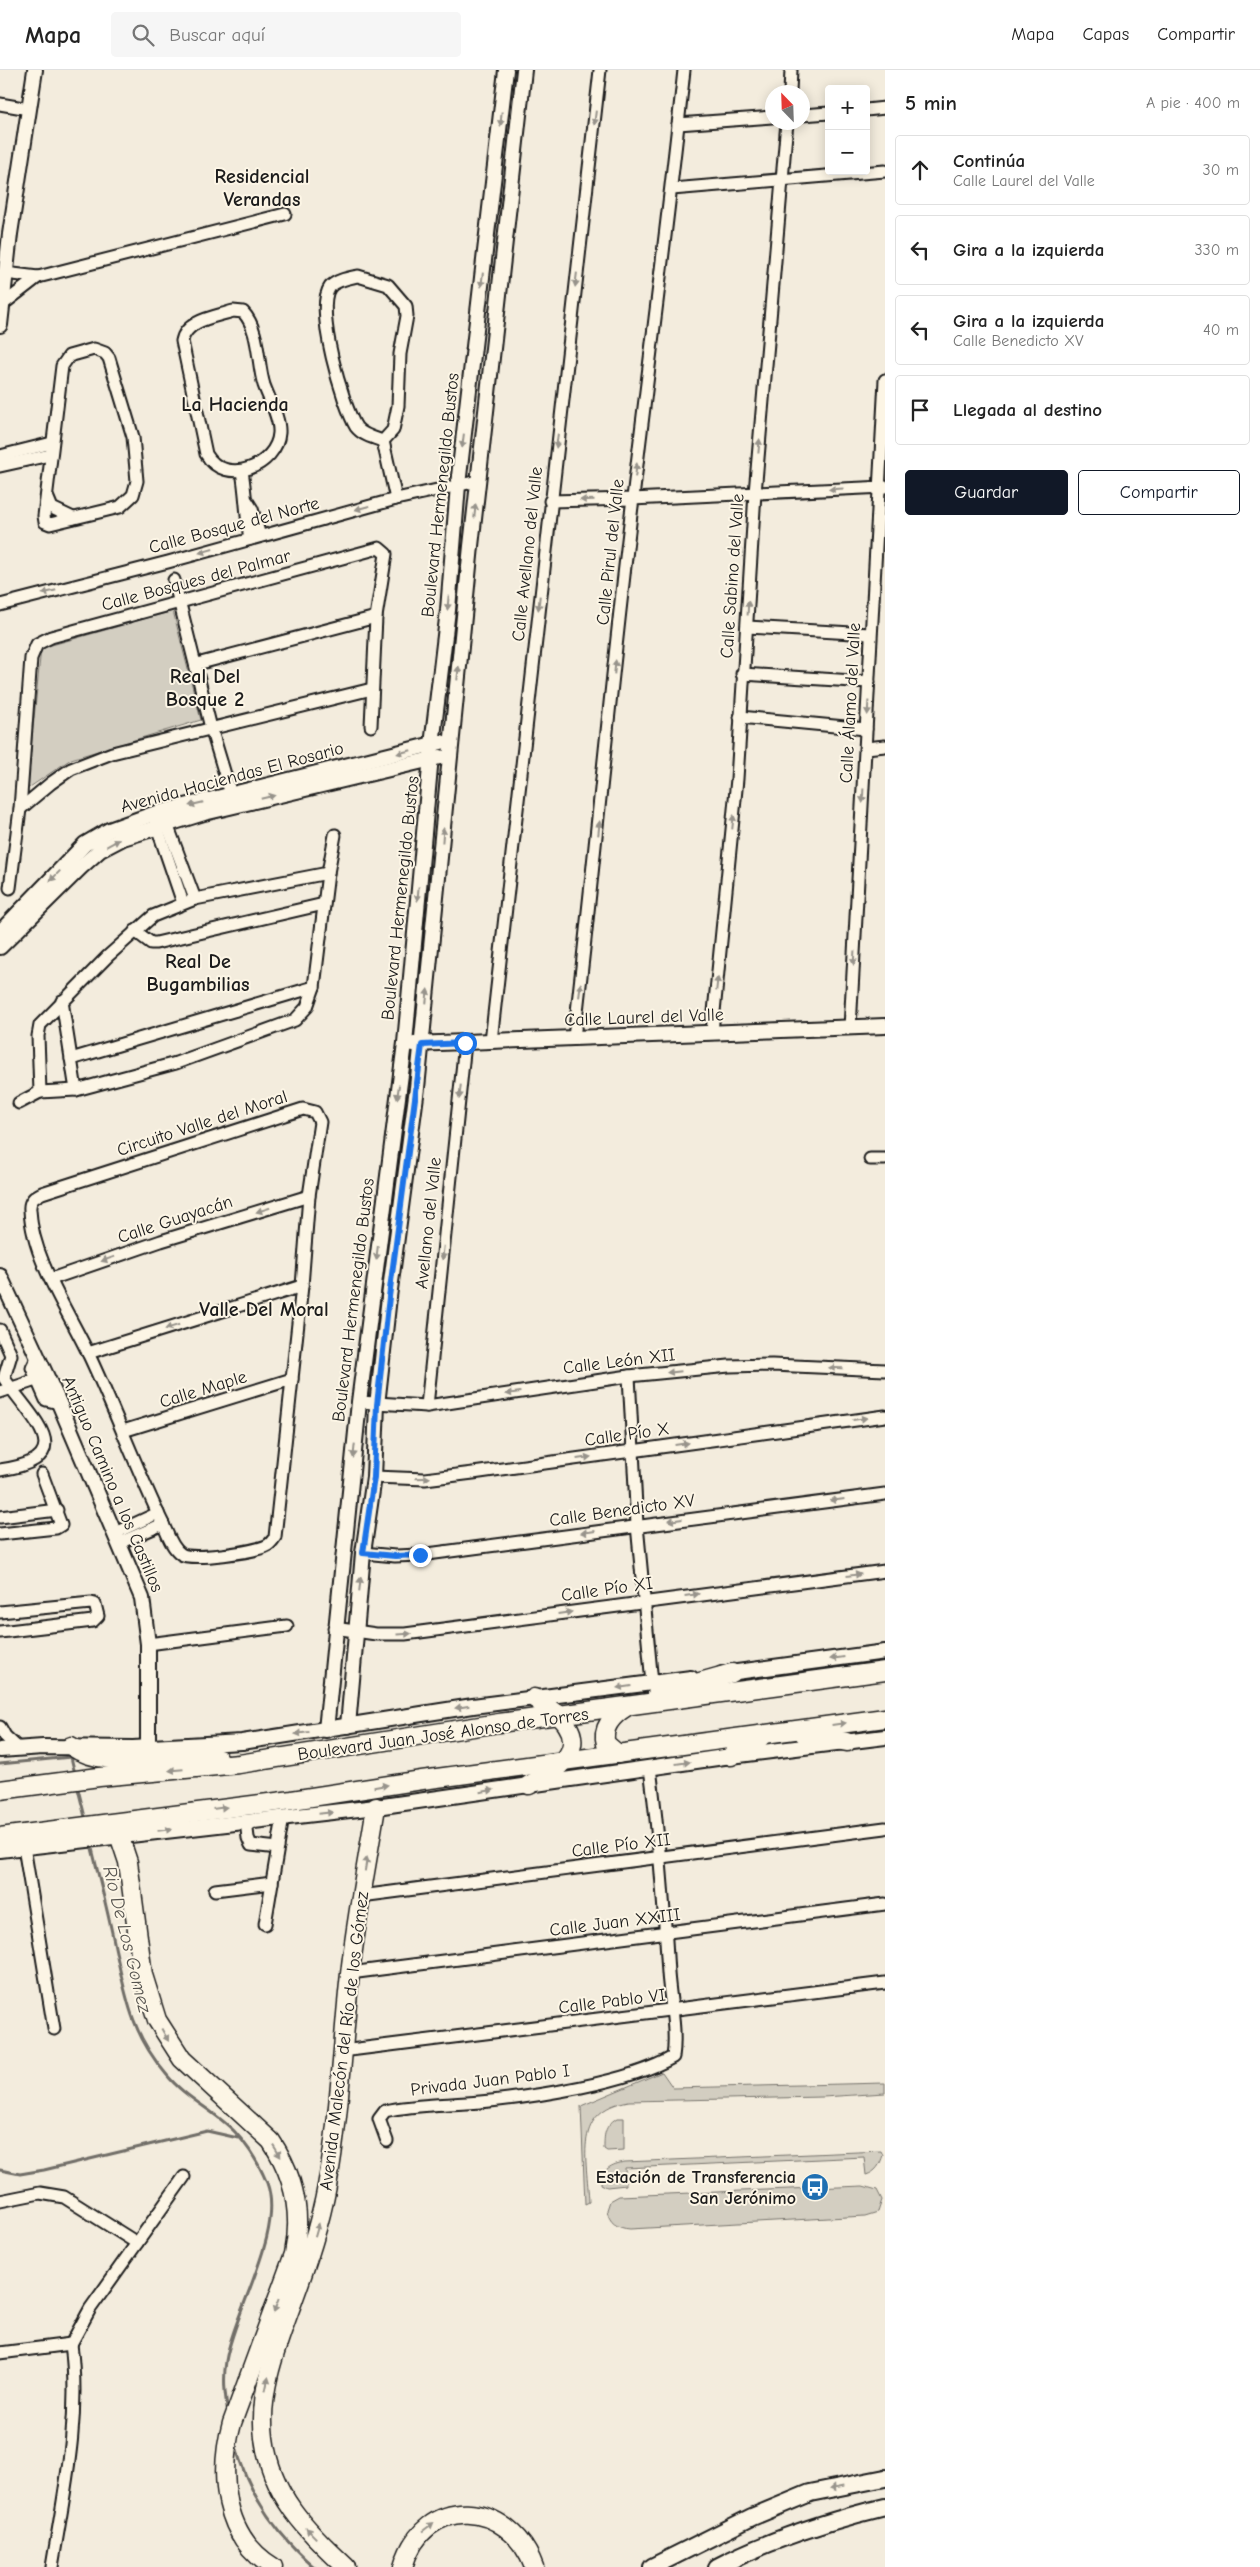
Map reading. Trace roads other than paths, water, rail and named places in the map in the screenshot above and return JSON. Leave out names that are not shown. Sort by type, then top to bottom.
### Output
[{"type":"main road","name":"Boulevard Juan José Alonso de Torres","points":[[0,1790],[99,1777],[239,1764],[499,1723],[623,1708],[885,1671]]},
{"type":"main road","points":[[618,1754],[608,1748],[604,1735],[608,1723],[623,1708],[658,1694],[732,1673]]},
{"type":"main road","points":[[530,1785],[548,1775],[564,1761],[571,1748],[570,1732],[566,1722],[534,1698]]},
{"type":"main road","points":[[0,1837],[118,1831],[292,1800],[422,1780],[885,1718]]},
{"type":"main road","points":[[787,1731],[848,1742]]},
{"type":"main road","points":[[731,1756],[766,1734]]},
{"type":"main road","points":[[71,1746],[83,1754],[102,1758],[185,1755],[239,1764]]},
{"type":"main road","name":"Avenida Malecón del Río de los Gómez","points":[[346,2567],[305,2527],[278,2490],[269,2466],[263,2414],[266,2388],[273,2358],[314,2240],[327,2187],[333,2153],[350,1973],[376,1808]]},
{"type":"main road","name":"Avenida Malecón del Río de los Gómez","points":[[118,1831],[128,1862],[143,1975],[157,2020],[182,2059],[271,2142],[280,2154],[297,2204],[297,2237],[282,2290],[232,2423],[225,2450],[225,2491],[236,2525],[249,2546],[273,2567]]},
{"type":"main road","points":[[652,2567],[737,2524],[810,2493],[885,2478]]},
{"type":"main road","points":[[717,2567],[834,2519],[885,2507]]},
{"type":"main road","points":[[403,2567],[407,2553],[416,2538],[426,2527],[452,2515],[465,2513],[490,2518],[510,2530],[525,2546],[534,2567]]},
{"type":"street","points":[[0,325],[5,273],[35,70]]},
{"type":"street","name":"Boulevard Hermenegildo Bustos","points":[[326,1730],[334,1628],[359,1402],[405,1043],[432,752],[448,610],[458,486],[506,70]]},
{"type":"street","name":"Boulevard Hermenegildo Bustos","points":[[348,1726],[363,1553],[374,1477],[377,1405],[422,1045],[478,482],[524,70]]},
{"type":"street","name":"Calle Avellano del Valle","points":[[491,1041],[550,501],[600,70]]},
{"type":"street","name":"Calle Pirul del Valle","points":[[574,1038],[597,845],[632,499],[672,189],[684,70]]},
{"type":"street","points":[[790,85],[791,70]]},
{"type":"street","points":[[0,104],[29,109]]},
{"type":"street","points":[[870,110],[885,108]]},
{"type":"street","points":[[810,114],[825,113]]},
{"type":"street","points":[[678,124],[765,118]]},
{"type":"street","name":"Calle Sabino del Valle","points":[[712,1032],[737,779],[742,674],[747,627],[755,493],[786,130]]},
{"type":"street","points":[[672,189],[885,171]]},
{"type":"street","points":[[5,273],[38,277],[285,214]]},
{"type":"street","points":[[358,276],[388,286],[406,306],[407,316],[400,354],[398,406],[393,430],[383,441],[368,436],[357,428],[338,379],[327,338],[324,302],[330,287],[341,280],[358,276]]},
{"type":"street","points":[[2,305],[38,277]]},
{"type":"street","points":[[236,310],[246,316],[253,330],[264,383],[279,432],[277,442],[266,458],[242,471],[222,470],[215,467],[206,454],[182,341],[185,331],[193,325],[236,310]]},
{"type":"street","points":[[94,349],[105,352],[125,405],[133,437],[136,488],[128,502],[120,507],[54,524],[47,523],[44,516],[52,443],[62,366],[69,356],[82,351],[94,349]]},
{"type":"street","name":"Calle Álamo del Valle","points":[[850,1028],[866,748],[870,634],[882,487],[885,380]]},
{"type":"street","points":[[383,441],[396,499]]},
{"type":"street","points":[[0,456],[52,443]]},
{"type":"street","points":[[0,466],[50,455]]},
{"type":"street","points":[[242,471],[247,500],[252,509],[255,537]]},
{"type":"street","name":"Calle Bosque del Norte","points":[[0,605],[168,562],[396,499],[478,482]]},
{"type":"street","points":[[550,501],[882,487]]},
{"type":"street","name":"Calle Bosques del Palmar","points":[[20,809],[31,658],[36,644],[51,637],[379,548],[386,554],[376,617]]},
{"type":"street","points":[[174,580],[197,664],[211,728],[233,800]]},
{"type":"street","points":[[197,664],[376,617],[370,726]]},
{"type":"street","points":[[747,627],[870,634]]},
{"type":"street","points":[[742,674],[869,682]]},
{"type":"street","points":[[10,888],[20,809],[51,783],[86,762],[211,728],[372,689]]},
{"type":"street","points":[[740,717],[866,729]]},
{"type":"street","name":"Avenida Haciendas El Rosario","points":[[365,767],[402,764],[432,752],[452,740]]},
{"type":"street","points":[[866,748],[885,746]]},
{"type":"street","name":"Avenida Haciendas El Rosario","points":[[1,939],[100,850],[160,819],[365,767],[432,752],[450,754]]},
{"type":"street","points":[[402,764],[420,771],[430,785]]},
{"type":"street","points":[[160,819],[195,899]]},
{"type":"street","points":[[160,819],[183,903]]},
{"type":"street","points":[[18,1103],[40,1092],[76,1090],[176,1063],[285,1025],[302,1014],[307,1007],[314,987],[328,873],[335,835]]},
{"type":"street","points":[[40,1092],[38,1030],[44,1019],[135,931],[154,916],[195,899],[328,873]]},
{"type":"street","points":[[135,931],[151,943],[156,943],[324,904]]},
{"type":"street","points":[[71,1059],[314,987]]},
{"type":"street","points":[[62,1001],[76,1090]]},
{"type":"street","name":"Calle Laurel del Valle","points":[[405,1043],[422,1045],[885,1026]]},
{"type":"street","name":"Avellano del Valle","points":[[427,1406],[465,1043]]},
{"type":"street","name":"Circuito Valle del Moral","points":[[302,1109],[315,1112],[320,1122],[309,1196],[302,1286],[278,1521],[274,1540],[261,1547],[190,1557],[178,1551],[160,1519],[123,1431],[39,1249],[30,1204],[37,1195],[302,1109]]},
{"type":"street","points":[[870,1159],[885,1159]]},
{"type":"street","name":"Calle Guayacán","points":[[52,1279],[161,1240],[309,1196]]},
{"type":"street","name":"Antiguo Camino a los Castillos","points":[[0,1276],[59,1403],[142,1598],[148,1644],[148,1747]]},
{"type":"street","points":[[88,1353],[302,1286]]},
{"type":"street","points":[[0,1330],[11,1355],[3,1374],[6,1391],[42,1430],[44,1450],[32,1462],[0,1470]]},
{"type":"street","points":[[38,1356],[32,1368],[36,1380],[46,1400],[59,1403]]},
{"type":"street","name":"Calle León XII","points":[[359,1402],[377,1405],[427,1406],[629,1376],[750,1365],[885,1370]]},
{"type":"street","points":[[629,1376],[637,1525],[652,1683]]},
{"type":"street","name":"Calle Maple","points":[[123,1431],[292,1379]]},
{"type":"street","points":[[6,1391],[36,1380]]},
{"type":"street","name":"Calle Pío X","points":[[374,1477],[425,1479],[885,1416]]},
{"type":"street","points":[[0,1534],[56,1528],[61,1525],[42,1474]]},
{"type":"street","name":"Calle Benedicto XV","points":[[363,1553],[413,1556],[637,1525],[885,1494]]},
{"type":"street","points":[[0,1517],[57,1510]]},
{"type":"street","points":[[117,1538],[160,1519]]},
{"type":"street","name":"Calle Pío XI","points":[[334,1628],[355,1632],[405,1634],[885,1571]]},
{"type":"street","points":[[0,1612],[91,1603],[95,1604],[98,1616],[93,1621],[0,1632]]},
{"type":"street","points":[[148,1644],[287,1626]]},
{"type":"street","name":"Boulevard Juan José Alonso de Torres","points":[[0,1750],[71,1746],[148,1747],[242,1742],[464,1707],[885,1652]]},
{"type":"street","points":[[0,1726],[5,1736],[18,1748]]},
{"type":"street","points":[[118,1831],[246,1822],[376,1808],[731,1756],[885,1737]]},
{"type":"street","points":[[650,1768],[661,1857],[671,2011]]},
{"type":"street","points":[[266,1924],[283,1818]]},
{"type":"street","points":[[246,1822],[251,1845],[278,1848]]},
{"type":"street","name":"Calle Pío XII","points":[[361,1896],[885,1828]]},
{"type":"street","points":[[0,1850],[24,1847],[72,1834]]},
{"type":"street","points":[[24,1847],[54,2029]]},
{"type":"street","points":[[214,1890],[272,1883]]},
{"type":"street","name":"Calle Juan XXIII","points":[[350,1973],[666,1934],[885,1904]]},
{"type":"street","name":"Calle Pablo VI","points":[[342,2051],[885,1983]]},
{"type":"street","name":"Privada Juan Pablo I","points":[[387,2141],[379,2119],[381,2114],[387,2111],[498,2100],[579,2087],[662,2063],[673,2057],[675,2043],[671,2011]]},
{"type":"street","points":[[52,2567],[73,2420],[75,2395],[71,2344],[90,2309],[184,2177]]},
{"type":"street","points":[[0,2201],[40,2193],[64,2197],[137,2243]]},
{"type":"street","points":[[0,2353],[71,2344]]},
{"type":"street","points":[[734,2567],[753,2551]]},
{"type":"waterway","name":"Rio De Los Gomez","points":[[0,1764],[71,1757],[75,1774]]},
{"type":"waterway","name":"Rio De Los Gomez","points":[[77,1785],[86,1821]]},
{"type":"waterway","name":"Rio De Los Gomez","points":[[91,1844],[123,1982],[137,2029],[154,2059],[174,2083],[235,2132],[253,2156],[267,2183],[271,2203],[264,2248],[238,2319],[226,2361],[225,2387],[228,2413]]},
{"type":"waterway","points":[[0,2170],[20,2174],[44,2170],[207,2131],[238,2138]]},
{"type":"waterway","name":"Rio De Los Gomez","points":[[235,2444],[247,2480],[265,2512],[287,2540],[314,2567]]},
{"type":"place","name":"Estación de Transferencia San Jerónimo","points":[[815,2187]]},
{"type":"district","name":"Residencial Verandas","points":[[262,188]]},
{"type":"district","name":"La Hacienda","points":[[235,404]]},
{"type":"district","name":"Real Del Bosque 2","points":[[205,688]]},
{"type":"district","name":"Real De Bugambilias","points":[[198,972]]},
{"type":"district","name":"Valle Del Moral","points":[[264,1309]]}]
